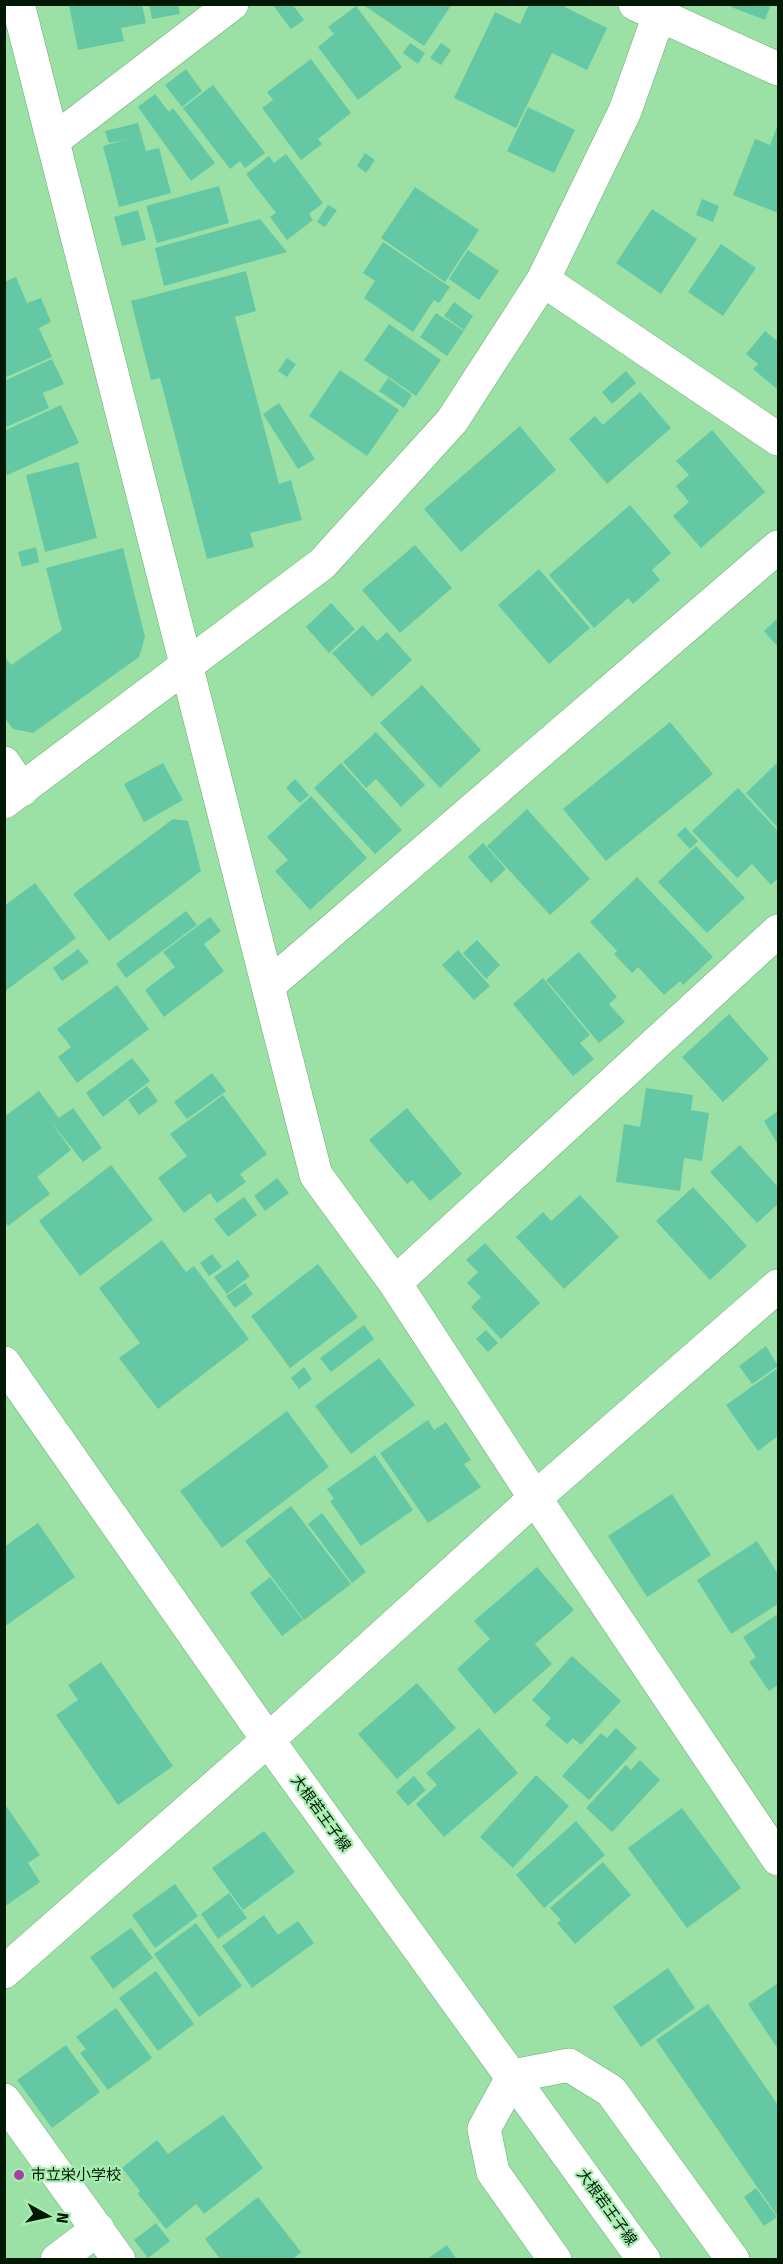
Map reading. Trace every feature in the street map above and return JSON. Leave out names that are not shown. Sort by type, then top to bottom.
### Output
[{"type":"street","points":[[18,4],[270,985],[316,1175],[395,1283],[535,1498],[778,1859]]},
{"type":"street","points":[[54,140],[232,4]]},
{"type":"street","points":[[4,763],[13,796],[188,667],[322,564],[453,421],[543,280],[625,111],[653,8],[778,69]]},
{"type":"street","points":[[543,280],[778,439]]},
{"type":"street","points":[[270,985],[778,547]]},
{"type":"street","points":[[395,1283],[778,931]]},
{"type":"street","points":[[4,1972],[268,1740],[535,1498],[778,1286]]},
{"type":"street","name":"大根若王子線","points":[[4,1363],[268,1740],[644,2259]]},
{"type":"street","points":[[555,2259],[494,2172],[484,2129],[513,2076],[568,2066],[611,2091],[733,2259]]},
{"type":"street","points":[[4,2100],[119,2259]]},
{"type":"street","points":[[57,2259],[98,2229]]},
{"type":"building","points":[[149,4],[178,4],[180,14],[152,19]]},
{"type":"building","points":[[272,4],[292,4],[304,20],[291,29]]},
{"type":"building","points":[[362,4],[452,4],[424,46]]},
{"type":"building","points":[[529,4],[565,4],[565,7],[607,28],[587,70],[552,53],[516,128],[454,98],[495,12],[520,24]]},
{"type":"building","points":[[732,4],[771,4],[765,20],[731,7]]},
{"type":"building","points":[[69,5],[142,5],[146,23],[121,28],[124,41],[78,50]]},
{"type":"building","points":[[356,6],[402,67],[358,100],[318,47],[334,34],[328,27]]},
{"type":"building","points":[[410,43],[425,53],[418,64],[403,53]]},
{"type":"building","points":[[441,43],[451,50],[441,65],[430,58]]},
{"type":"building","points":[[311,59],[351,113],[318,139],[322,144],[301,160],[262,108],[273,100],[267,92]]},
{"type":"building","points":[[186,69],[202,91],[182,107],[165,85]]},
{"type":"building","points":[[213,85],[265,153],[245,168],[240,161],[230,169],[183,108]]},
{"type":"building","points":[[155,94],[169,112],[173,108],[215,163],[191,181],[138,107]]},
{"type":"building","points":[[528,107],[575,130],[554,173],[507,151]]},
{"type":"building","points":[[138,123],[146,151],[159,148],[171,193],[119,207],[103,146],[125,140],[109,143],[105,131]]},
{"type":"building","points":[[778,124],[778,213],[733,195],[755,139],[770,145]]},
{"type":"building","points":[[365,153],[375,160],[366,173],[357,166]]},
{"type":"building","points":[[286,154],[323,203],[309,214],[313,220],[287,240],[270,217],[276,213],[246,174],[269,156],[274,163]]},
{"type":"building","points":[[219,186],[229,223],[157,243],[146,206]]},
{"type":"building","points":[[415,187],[479,230],[445,282],[381,238]]},
{"type":"building","points":[[702,199],[719,206],[713,222],[696,215]]},
{"type":"building","points":[[328,205],[337,210],[325,227],[317,222]]},
{"type":"building","points":[[652,209],[697,239],[661,294],[616,263]]},
{"type":"building","points":[[138,210],[146,240],[122,246],[114,217]]},
{"type":"building","points":[[260,219],[287,252],[164,286],[155,248]]},
{"type":"building","points":[[383,242],[450,287],[439,303],[434,300],[413,332],[364,298],[375,281],[363,273]]},
{"type":"building","points":[[721,244],[756,268],[723,316],[688,292]]},
{"type":"building","points":[[468,250],[499,271],[479,300],[449,279]]},
{"type":"building","points":[[246,271],[256,311],[235,317],[279,484],[291,480],[302,520],[250,533],[254,547],[207,559],[160,378],[151,380],[131,301]]},
{"type":"building","points":[[16,277],[27,303],[41,298],[51,322],[39,328],[52,357],[4,378],[4,282]]},
{"type":"building","points":[[454,302],[473,316],[464,330],[444,316]]},
{"type":"building","points":[[436,313],[464,331],[447,356],[420,337]]},
{"type":"building","points":[[389,324],[441,360],[416,396],[364,360]]},
{"type":"building","points":[[765,331],[776,340],[778,337],[778,390],[753,369],[758,364],[746,354]]},
{"type":"building","points":[[287,358],[296,364],[287,377],[278,371]]},
{"type":"building","points":[[52,359],[64,384],[43,393],[49,408],[4,428],[4,381]]},
{"type":"building","points":[[340,370],[399,410],[367,456],[309,416]]},
{"type":"building","points":[[626,371],[636,383],[612,404],[602,392]]},
{"type":"building","points":[[388,378],[412,395],[404,408],[379,391]]},
{"type":"building","points":[[640,392],[671,428],[607,484],[569,439],[595,416],[603,425]]},
{"type":"building","points":[[279,403],[315,459],[298,469],[263,414]]},
{"type":"building","points":[[61,405],[79,443],[5,476],[4,431]]},
{"type":"building","points":[[520,426],[556,470],[461,552],[424,509]]},
{"type":"building","points":[[712,430],[765,492],[701,548],[673,516],[689,502],[676,486],[689,475],[676,461]]},
{"type":"building","points":[[78,462],[97,538],[45,552],[26,475]]},
{"type":"building","points":[[630,505],[671,553],[652,570],[660,580],[633,604],[628,598],[594,628],[549,575]]},
{"type":"building","points":[[415,545],[452,588],[400,633],[362,590]]},
{"type":"building","points":[[36,547],[39,562],[22,567],[18,552]]},
{"type":"building","points":[[123,548],[145,637],[139,657],[33,733],[13,729],[4,717],[4,656],[11,665],[62,630],[46,568]]},
{"type":"building","points":[[539,569],[590,628],[549,664],[498,605]]},
{"type":"building","points":[[331,603],[355,629],[329,653],[306,627]]},
{"type":"building","points":[[778,618],[778,647],[764,631]]},
{"type":"building","points":[[363,625],[377,641],[387,632],[412,660],[372,697],[332,653]]},
{"type":"building","points":[[422,685],[481,750],[440,788],[380,723]]},
{"type":"building","points":[[670,722],[713,774],[606,861],[563,809]]},
{"type":"building","points":[[376,732],[425,785],[401,807],[376,779],[366,788],[343,762]]},
{"type":"building","points":[[778,762],[778,828],[746,793]]},
{"type":"building","points":[[163,763],[183,800],[144,822],[124,784]]},
{"type":"building","points":[[341,763],[402,830],[375,854],[314,788]]},
{"type":"building","points":[[295,779],[309,795],[300,803],[286,788]]},
{"type":"building","points":[[738,788],[778,831],[778,878],[771,885],[752,864],[737,878],[692,831]]},
{"type":"building","points":[[311,796],[367,858],[310,910],[275,871],[288,860],[267,837]]},
{"type":"building","points":[[527,809],[590,879],[550,915],[487,846]]},
{"type":"building","points":[[173,819],[188,821],[201,871],[109,941],[73,894]]},
{"type":"building","points":[[685,827],[698,841],[690,849],[677,835]]},
{"type":"building","points":[[483,843],[506,869],[491,883],[468,857]]},
{"type":"building","points":[[696,846],[745,898],[707,933],[658,882]]},
{"type":"building","points":[[637,877],[713,957],[683,985],[680,981],[664,995],[638,967],[632,973],[614,954],[617,951],[590,922]]},
{"type":"building","points":[[35,883],[76,938],[4,992],[4,906]]},
{"type":"building","points":[[186,911],[197,925],[126,978],[116,964]]},
{"type":"building","points":[[210,917],[221,931],[204,944],[224,971],[164,1017],[145,990],[175,967],[163,952]]},
{"type":"building","points":[[477,940],[500,965],[486,979],[463,953]]},
{"type":"building","points":[[78,949],[89,962],[62,981],[53,968]]},
{"type":"building","points":[[458,950],[490,986],[474,1000],[442,965]]},
{"type":"building","points":[[579,952],[617,997],[609,1004],[625,1022],[599,1043],[546,980]]},
{"type":"building","points":[[543,978],[590,1035],[580,1043],[594,1059],[573,1076],[513,1004]]},
{"type":"building","points":[[117,985],[149,1029],[77,1083],[58,1057],[71,1047],[57,1029]]},
{"type":"building","points":[[729,1014],[769,1059],[723,1102],[682,1057]]},
{"type":"building","points":[[132,1058],[150,1081],[103,1117],[86,1093]]},
{"type":"building","points":[[212,1073],[226,1091],[187,1119],[174,1102]]},
{"type":"building","points":[[147,1086],[158,1101],[139,1115],[128,1100]]},
{"type":"building","points":[[646,1088],[693,1095],[691,1110],[709,1113],[702,1161],[684,1158],[680,1191],[616,1182],[624,1124],[640,1127]]},
{"type":"building","points":[[39,1091],[59,1118],[73,1108],[102,1148],[83,1162],[52,1123],[71,1150],[37,1177],[50,1194],[8,1226],[4,1221],[4,1117]]},
{"type":"building","points":[[223,1095],[267,1154],[240,1174],[246,1182],[217,1203],[210,1193],[184,1213],[158,1178],[187,1156],[170,1134]]},
{"type":"building","points":[[407,1108],[462,1174],[430,1201],[412,1180],[407,1184],[369,1140]]},
{"type":"building","points":[[778,1111],[778,1145],[764,1121]]},
{"type":"building","points":[[740,1145],[778,1187],[778,1204],[757,1223],[710,1172]]},
{"type":"building","points":[[111,1165],[153,1220],[80,1276],[39,1221]]},
{"type":"building","points":[[277,1178],[289,1193],[265,1211],[254,1196]]},
{"type":"building","points":[[693,1187],[747,1246],[710,1280],[656,1221]]},
{"type":"building","points":[[580,1195],[619,1237],[564,1289],[516,1237],[543,1212],[551,1221]]},
{"type":"building","points":[[244,1197],[257,1215],[228,1237],[214,1219]]},
{"type":"building","points":[[162,1240],[186,1272],[194,1266],[249,1339],[158,1409],[119,1358],[140,1343],[99,1288]]},
{"type":"building","points":[[485,1243],[540,1303],[501,1339],[471,1307],[481,1297],[467,1283],[478,1272],[466,1260]]},
{"type":"building","points":[[212,1254],[222,1267],[209,1276],[200,1263]]},
{"type":"building","points":[[238,1260],[250,1276],[227,1294],[214,1277]]},
{"type":"building","points":[[318,1264],[358,1317],[290,1368],[251,1316]]},
{"type":"building","points":[[245,1283],[253,1294],[235,1308],[226,1296]]},
{"type":"building","points":[[364,1325],[374,1339],[331,1372],[320,1358]]},
{"type":"building","points":[[486,1330],[498,1343],[488,1352],[476,1339]]},
{"type":"building","points":[[766,1346],[778,1366],[752,1384],[739,1366]]},
{"type":"building","points":[[379,1358],[415,1405],[351,1454],[315,1406]]},
{"type":"building","points":[[304,1367],[312,1379],[299,1389],[291,1378]]},
{"type":"building","points":[[778,1368],[778,1436],[758,1451],[726,1405]]},
{"type":"building","points":[[287,1411],[329,1467],[222,1548],[180,1491]]},
{"type":"building","points":[[428,1420],[434,1430],[446,1422],[471,1460],[464,1464],[481,1487],[428,1523],[380,1453]]},
{"type":"building","points":[[375,1455],[413,1510],[361,1546],[330,1501],[334,1499],[327,1489]]},
{"type":"building","points":[[672,1494],[711,1555],[647,1597],[608,1536]]},
{"type":"building","points":[[291,1506],[351,1584],[304,1620],[245,1541]]},
{"type":"building","points":[[322,1513],[366,1572],[352,1583],[308,1524]]},
{"type":"building","points":[[38,1523],[75,1577],[4,1627],[4,1547]]},
{"type":"building","points":[[757,1541],[778,1574],[778,1604],[731,1634],[697,1580]]},
{"type":"building","points":[[537,1567],[574,1610],[535,1644],[552,1664],[495,1714],[457,1669],[490,1639],[474,1621]]},
{"type":"building","points":[[270,1577],[303,1620],[282,1636],[250,1593]]},
{"type":"building","points":[[778,1614],[778,1685],[769,1691],[749,1662],[756,1657],[743,1637]]},
{"type":"building","points":[[572,1656],[621,1701],[581,1745],[573,1738],[567,1744],[545,1725],[551,1718],[532,1700]]},
{"type":"building","points":[[101,1662],[173,1766],[118,1805],[56,1715],[78,1700],[68,1685]]},
{"type":"building","points":[[417,1683],[456,1728],[397,1779],[358,1734]]},
{"type":"building","points":[[479,1728],[518,1773],[444,1837],[416,1804],[437,1785],[426,1773]]},
{"type":"building","points":[[616,1728],[637,1748],[589,1800],[562,1776],[601,1733],[607,1738]]},
{"type":"building","points":[[640,1760],[660,1780],[612,1832],[586,1808],[626,1765],[631,1770]]},
{"type":"building","points":[[536,1775],[569,1806],[513,1868],[480,1837]]},
{"type":"building","points":[[414,1776],[426,1790],[408,1806],[396,1792]]},
{"type":"building","points":[[4,1803],[40,1855],[28,1863],[40,1882],[4,1907]]},
{"type":"building","points":[[682,1808],[741,1888],[687,1928],[628,1848]]},
{"type":"building","points":[[576,1821],[605,1855],[544,1908],[516,1875]]},
{"type":"building","points":[[264,1831],[295,1872],[243,1910],[212,1868]]},
{"type":"building","points":[[603,1862],[631,1895],[575,1944],[557,1923],[561,1920],[550,1908]]},
{"type":"building","points":[[175,1884],[198,1916],[155,1948],[132,1915]]},
{"type":"building","points":[[229,1893],[247,1918],[218,1939],[201,1914]]},
{"type":"building","points":[[264,1915],[278,1935],[298,1921],[314,1943],[252,1988],[222,1946]]},
{"type":"building","points":[[196,1923],[242,1986],[199,2017],[154,1954]]},
{"type":"building","points":[[131,1928],[153,1958],[113,1989],[90,1957]]},
{"type":"building","points":[[668,1968],[695,2008],[641,2047],[613,2007]]},
{"type":"building","points":[[156,1971],[194,2024],[158,2051],[119,1998]]},
{"type":"building","points":[[778,1983],[778,2049],[748,2004]]},
{"type":"building","points":[[708,2004],[778,2105],[778,2217],[656,2040]]},
{"type":"building","points":[[116,2008],[152,2058],[108,2090],[80,2053],[86,2049],[76,2037]]},
{"type":"building","points":[[66,2045],[100,2092],[52,2128],[17,2080]]},
{"type":"building","points":[[223,2115],[263,2168],[204,2214],[196,2204],[166,2229],[138,2194],[140,2191],[122,2168],[157,2140],[168,2154]]},
{"type":"building","points":[[756,2188],[777,2217],[764,2226],[744,2197]]},
{"type":"building","points":[[258,2197],[301,2252],[292,2260],[221,2260],[205,2239]]},
{"type":"building","points":[[156,2223],[170,2241],[148,2258],[134,2240]]},
{"type":"building","points":[[447,2245],[457,2260],[426,2260]]},
{"type":"place","name":"市立栄小学校","points":[[19,2175]]}]
